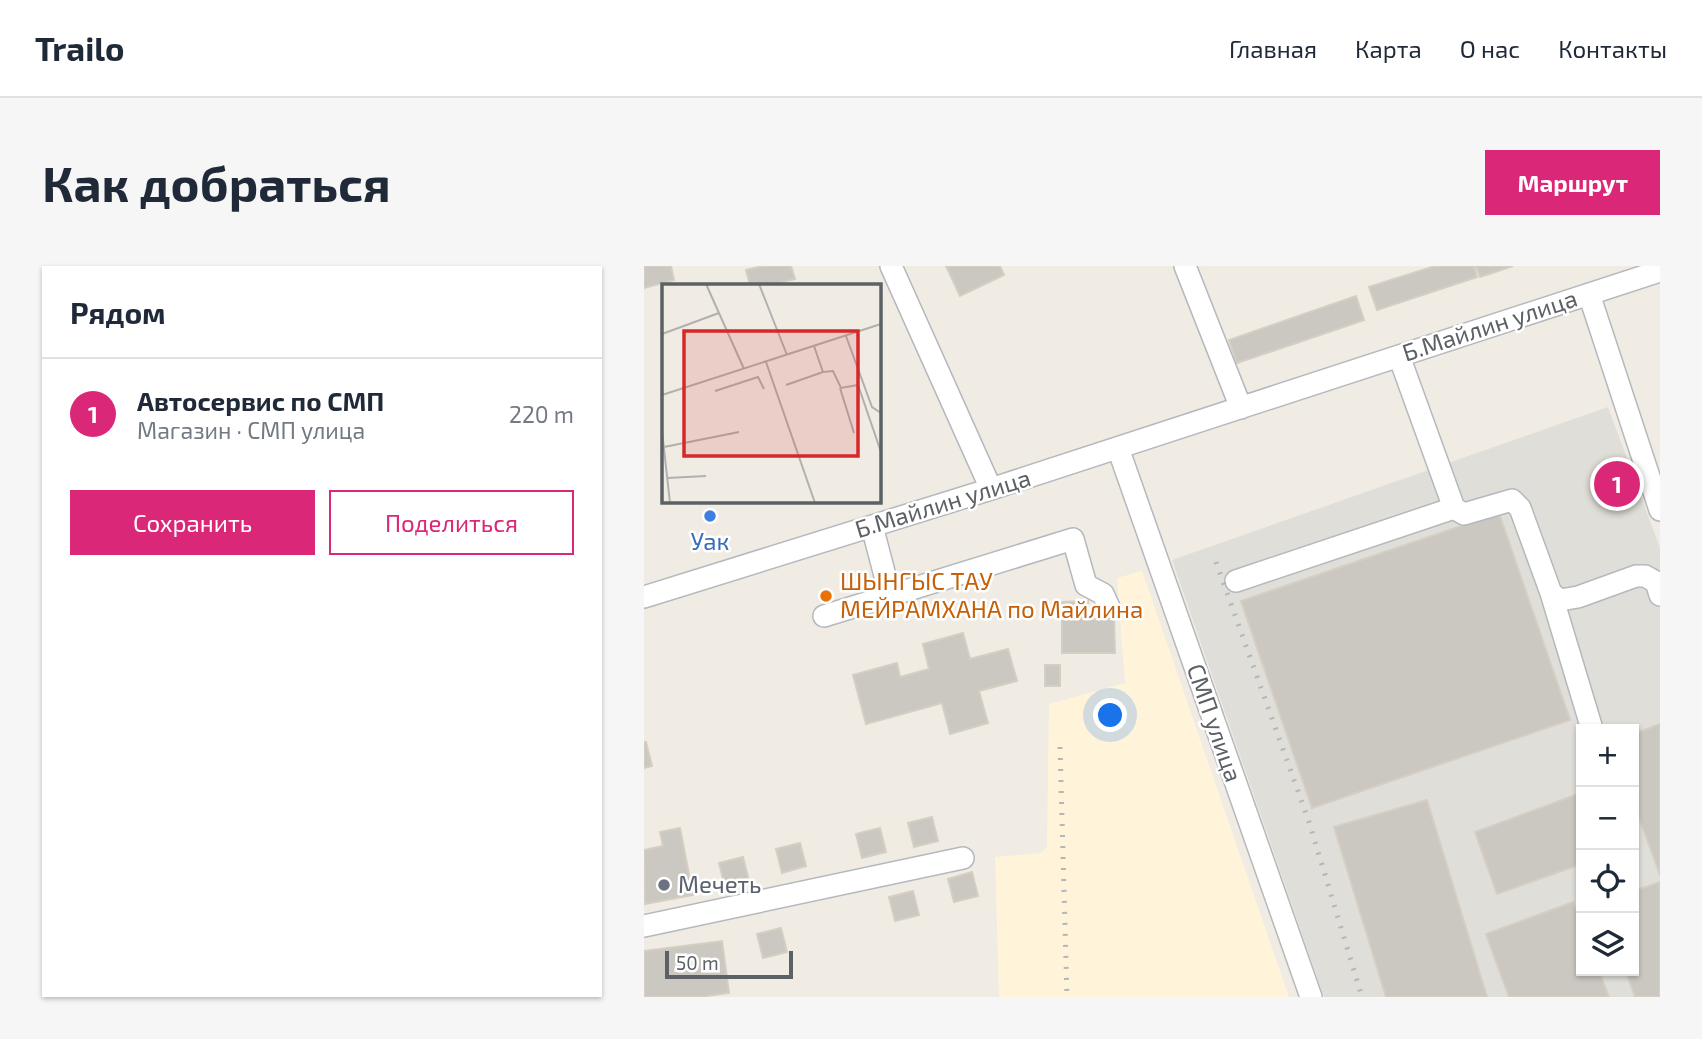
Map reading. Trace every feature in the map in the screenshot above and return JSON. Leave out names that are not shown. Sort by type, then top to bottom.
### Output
[{"type":"street","points":[[891,266],[991,489]]},
{"type":"street","points":[[1185,266],[1241,408]]},
{"type":"street","name":"Б.Майлин улица","points":[[644,597],[991,489],[1660,271]]},
{"type":"street","points":[[1589,294],[1660,510]]},
{"type":"street","points":[[1399,356],[1454,509],[1464,514],[1512,500],[1520,508],[1551,593],[1590,724]]},
{"type":"street","name":"СМП улица","points":[[1118,448],[1311,997]]},
{"type":"street","points":[[1236,581],[1454,509]]},
{"type":"street","points":[[872,526],[890,595]]},
{"type":"street","points":[[824,616],[1073,539],[1086,585],[1103,594],[1109,607]]},
{"type":"street","points":[[1551,593],[1560,600],[1578,597],[1636,576],[1644,576],[1656,582],[1660,595]]},
{"type":"street","points":[[644,926],[963,858]]},
{"type":"shaded area","points":[[1608,407],[1660,548],[1660,997],[1324,997],[1172,560]]},
{"type":"shaded area","points":[[1142,571],[1289,997],[999,997],[995,857],[1041,853],[1047,847],[1049,704],[1125,683],[1117,578]]},
{"type":"building","points":[[644,266],[671,266],[674,280],[644,288]]},
{"type":"building","points":[[763,266],[791,266],[795,279],[774,284],[750,284],[746,270]]},
{"type":"building","points":[[946,266],[1000,266],[1004,275],[960,296]]},
{"type":"building","points":[[1435,266],[1474,266],[1477,277],[1377,310],[1369,287]]},
{"type":"building","points":[[1476,266],[1513,266],[1480,277]]},
{"type":"building","points":[[1356,296],[1364,320],[1237,363],[1229,340]]},
{"type":"building","points":[[1499,513],[1570,720],[1312,808],[1241,601]]},
{"type":"building","points":[[1088,601],[1088,619],[1114,619],[1115,653],[1062,653],[1062,602]]},
{"type":"building","points":[[963,633],[970,659],[1008,649],[1017,681],[979,691],[988,723],[950,734],[942,703],[866,724],[853,675],[897,663],[900,677],[929,669],[923,644]]},
{"type":"building","points":[[1045,665],[1060,665],[1060,686],[1045,686]]},
{"type":"building","points":[[1660,724],[1660,875],[1639,818],[1639,732]]},
{"type":"building","points":[[644,742],[652,766],[644,768]]},
{"type":"building","points":[[1576,795],[1576,866],[1497,894],[1475,832]]},
{"type":"building","points":[[1427,800],[1487,997],[1386,997],[1334,827]]},
{"type":"building","points":[[932,817],[938,841],[914,847],[908,823]]},
{"type":"building","points":[[680,828],[693,895],[645,904],[644,850],[663,846],[660,832]]},
{"type":"building","points":[[880,828],[886,852],[862,858],[856,834]]},
{"type":"building","points":[[800,843],[806,866],[782,873],[776,849]]},
{"type":"building","points":[[743,857],[749,881],[725,887],[719,863]]},
{"type":"building","points":[[972,872],[978,896],[954,902],[948,879]]},
{"type":"building","points":[[1660,882],[1660,997],[1635,997],[1628,976],[1639,976],[1639,889]]},
{"type":"building","points":[[913,891],[919,915],[895,921],[889,897]]},
{"type":"building","points":[[1573,902],[1576,910],[1576,976],[1601,976],[1609,997],[1509,997],[1486,934]]},
{"type":"building","points":[[781,928],[787,952],[763,958],[757,934]]},
{"type":"building","points":[[722,941],[729,993],[699,997],[644,997],[644,951]]},
{"type":"railway","points":[[1216,562],[1309,822],[1362,997]]},
{"type":"railway","points":[[1060,747],[1067,997]]},
{"type":"place","name":"Автосервис по СМП","points":[[1617,484]]},
{"type":"place","name":"Уак","points":[[710,516]]},
{"type":"place","name":"ШЫНГЫС ТАУ МЕЙРАМХАНА по Майлина","points":[[826,596]]},
{"type":"place","name":"Мечеть","points":[[664,885]]}]
